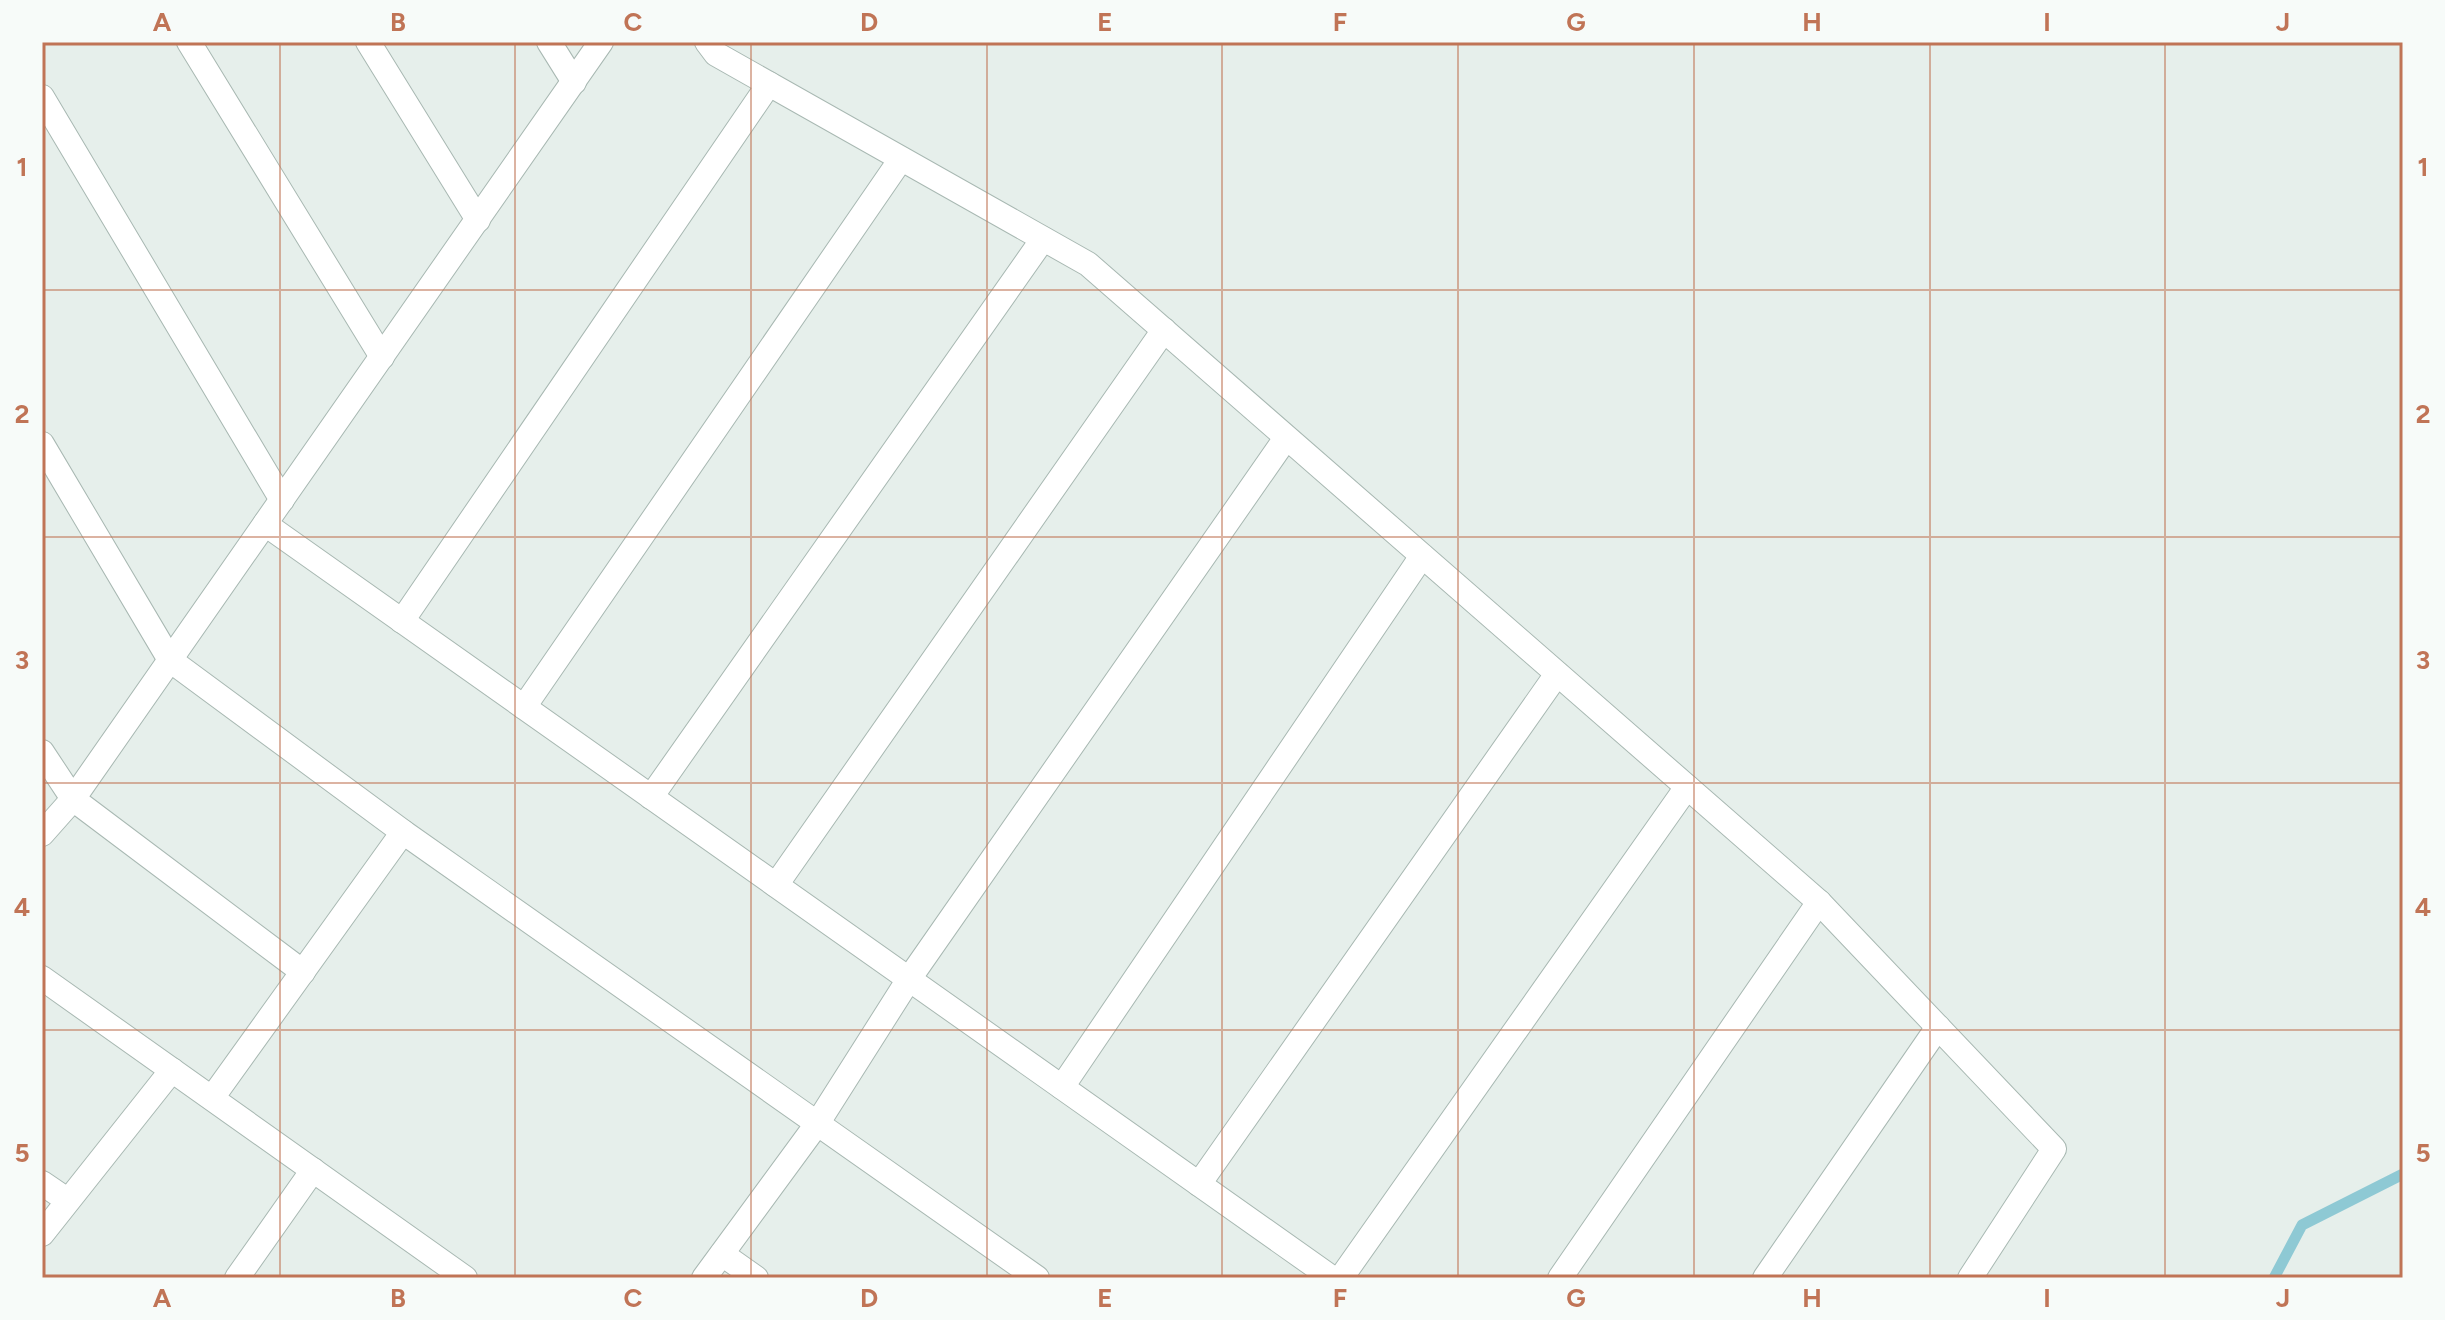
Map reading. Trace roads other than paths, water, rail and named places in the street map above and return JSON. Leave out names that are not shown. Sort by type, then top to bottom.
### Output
[{"type":"street","points":[[189,42],[382,357]]},
{"type":"street","points":[[368,42],[478,220]]},
{"type":"street","points":[[549,42],[574,82]]},
{"type":"street","points":[[42,834],[73,799],[601,42]]},
{"type":"street","points":[[707,42],[716,54],[1088,264],[1819,902],[2054,1149],[1970,1278]]},
{"type":"street","points":[[402,621],[769,84]]},
{"type":"street","points":[[42,97],[282,500]]},
{"type":"street","points":[[524,707],[901,159]]},
{"type":"street","points":[[651,797],[1043,239]]},
{"type":"street","points":[[776,885],[1164,330]]},
{"type":"street","points":[[704,1278],[817,1124],[909,979],[1286,438]]},
{"type":"street","points":[[42,444],[170,660],[403,832],[1037,1278]]},
{"type":"street","points":[[265,524],[1332,1278]]},
{"type":"street","points":[[1062,1087],[1422,556]]},
{"type":"street","points":[[1199,1184],[1557,674]]},
{"type":"street","points":[[42,752],[73,799],[303,972]]},
{"type":"street","points":[[1341,1278],[1687,787]]},
{"type":"street","points":[[212,1098],[403,832]]},
{"type":"street","points":[[1560,1278],[1819,902]]},
{"type":"street","points":[[42,978],[460,1277]]},
{"type":"street","points":[[1765,1278],[1938,1027]]},
{"type":"street","points":[[42,1234],[172,1070]]},
{"type":"street","points":[[237,1278],[313,1170]]},
{"type":"street","points":[[42,1183],[67,1200]]},
{"type":"street","points":[[722,1254],[756,1278]]},
{"type":"waterway","points":[[2274,1278],[2302,1225],[2403,1174]]}]
